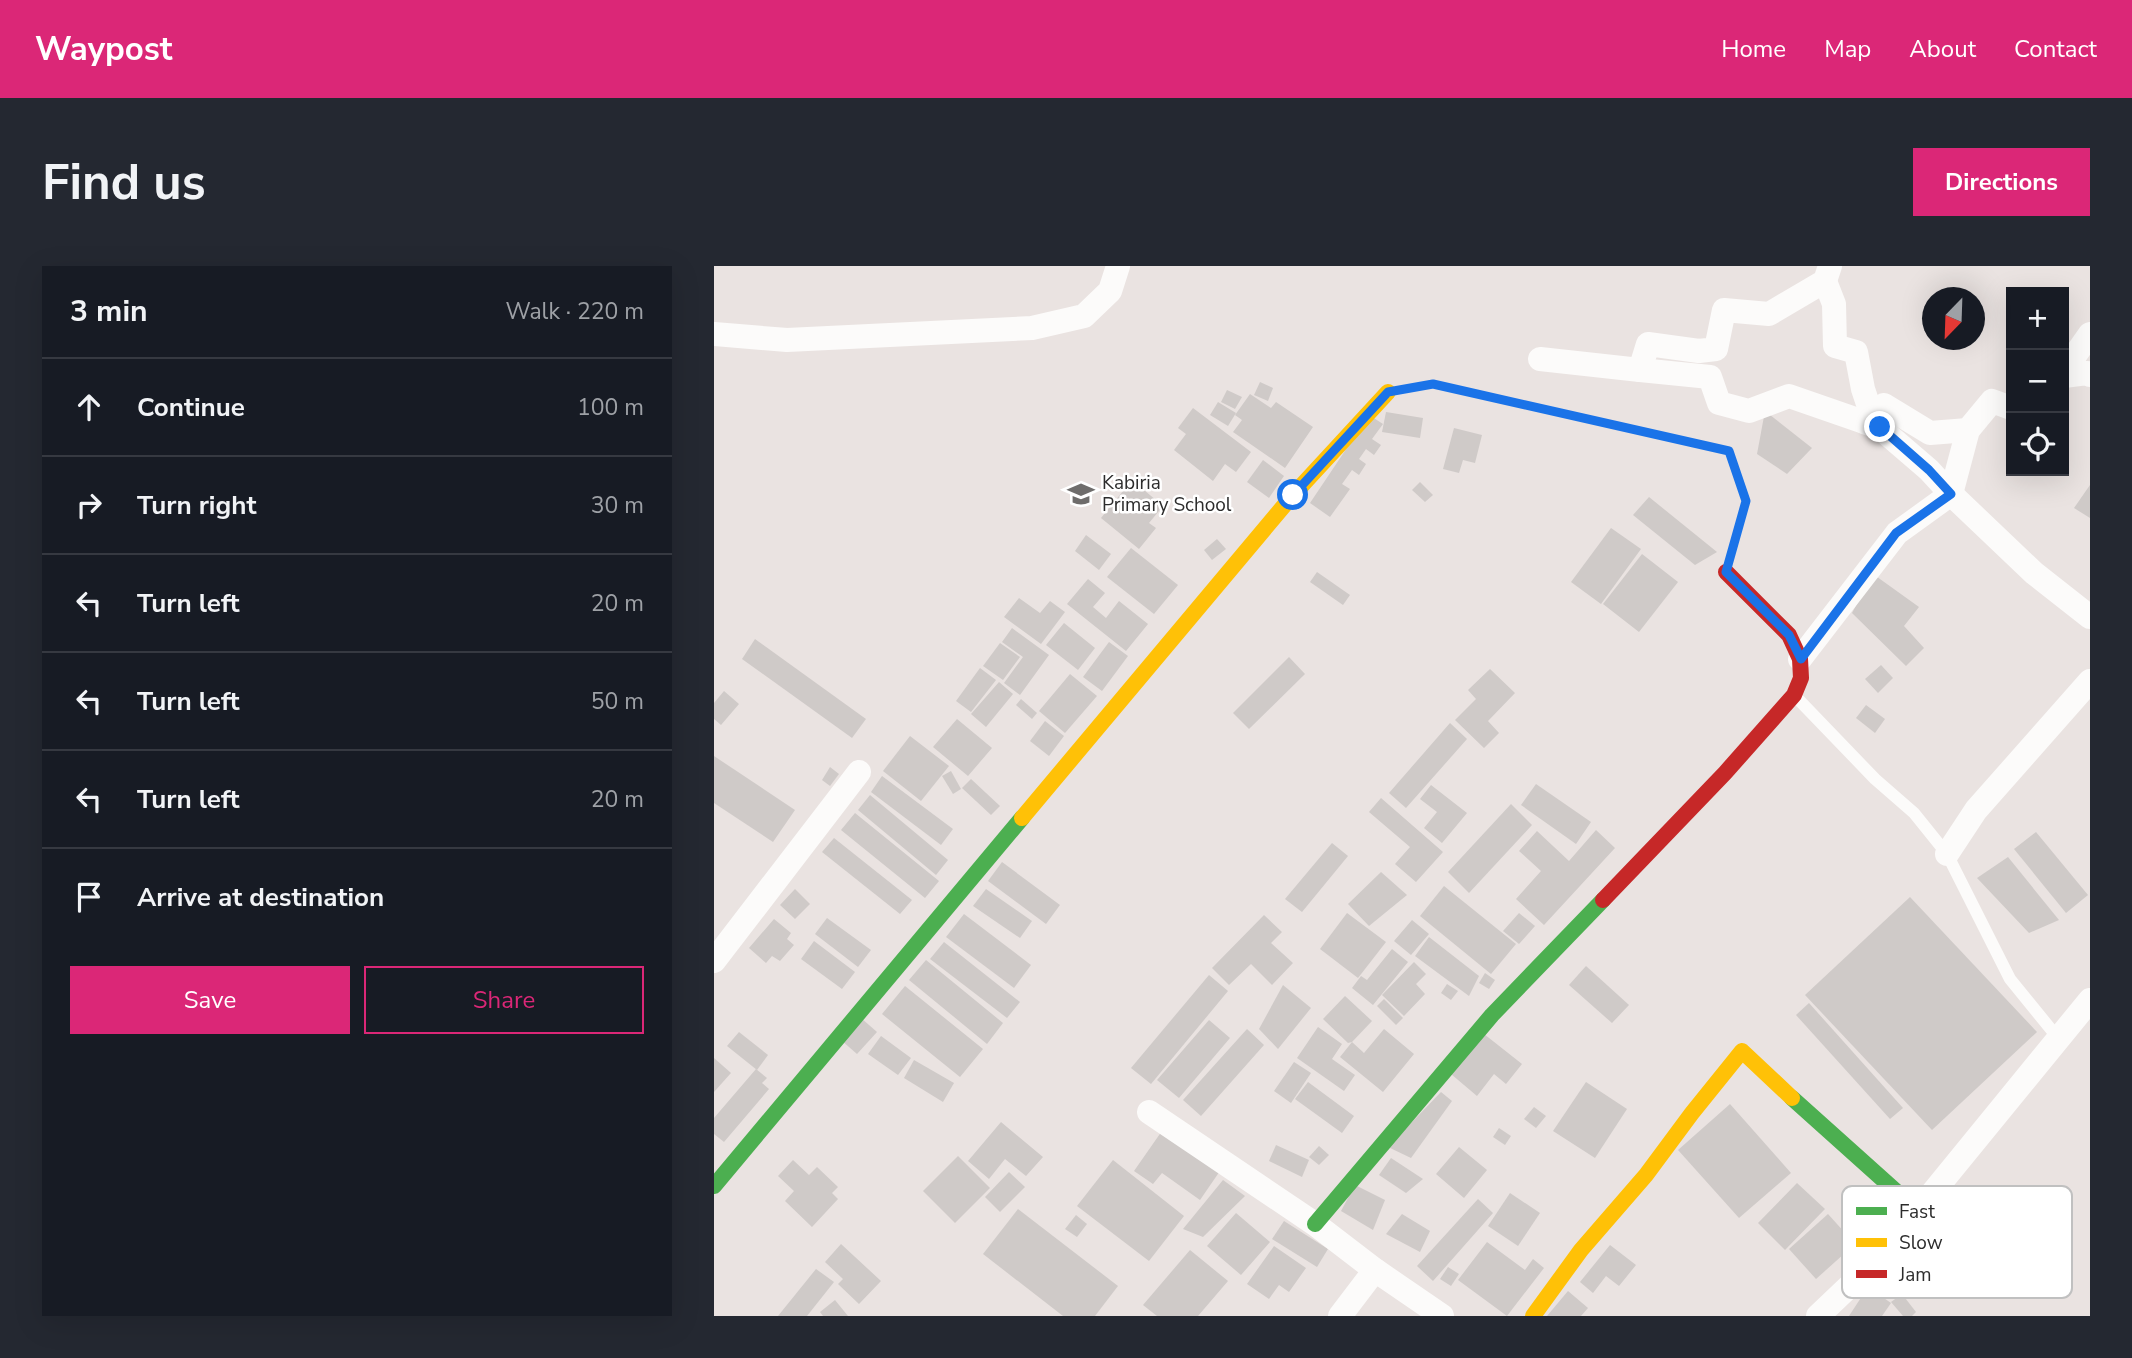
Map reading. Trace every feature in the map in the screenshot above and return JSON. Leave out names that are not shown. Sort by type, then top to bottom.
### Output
[{"type":"street","points":[[714,334],[787,340],[1032,328],[1084,316],[1110,291],[1118,266]]},
{"type":"street","points":[[1640,370],[1648,344],[1699,351],[1716,349],[1724,310],[1769,314],[1828,274],[1834,304],[1835,346],[1856,352],[1869,407],[1864,422]]},
{"type":"street","points":[[2069,366],[2090,334]]},
{"type":"street","points":[[1540,359],[1710,377],[1719,403],[1749,411],[1789,396],[1880,427],[1929,470],[2034,573],[2090,617]]},
{"type":"street","points":[[2069,374],[2090,375]]},
{"type":"street","points":[[714,1186],[1293,495],[1388,392]]},
{"type":"street","points":[[1801,659],[1896,533],[1951,494],[1968,430],[1992,401],[2006,406]]},
{"type":"street","points":[[1864,422],[1885,405],[1930,433],[1968,430]]},
{"type":"street","points":[[1315,1224],[1492,1015],[1725,774],[1794,695],[1801,678],[1801,659],[1789,635],[1726,572]]},
{"type":"street","points":[[1947,853],[1976,810],[2090,681]]},
{"type":"street","points":[[714,961],[859,772]]},
{"type":"street","points":[[1937,1186],[2090,1000]]},
{"type":"street","points":[[1533,1316],[1581,1250],[1646,1175],[1742,1051],[1889,1186]]},
{"type":"street","points":[[1149,1112],[1315,1224],[1442,1316]]},
{"type":"street","points":[[1340,1316],[1375,1270]]},
{"type":"street","points":[[1818,1316],[1842,1293]]},
{"type":"lane","points":[[1794,695],[1875,779],[1914,813],[1947,853],[2010,979],[2058,1038]]},
{"type":"path","points":[[1388,392],[1433,384],[1729,451],[1746,501],[1726,572]]},
{"type":"building","points":[[1260,382],[1273,388],[1268,401],[1254,395]]},
{"type":"building","points":[[1227,390],[1242,397],[1235,409],[1221,402]]},
{"type":"building","points":[[1250,394],[1271,408],[1276,402],[1313,427],[1285,468],[1233,432],[1242,420],[1235,415]]},
{"type":"building","points":[[1218,402],[1236,413],[1228,426],[1210,415]]},
{"type":"building","points":[[1193,408],[1251,452],[1236,472],[1225,464],[1213,481],[1174,450],[1186,434],[1178,428]]},
{"type":"building","points":[[1765,411],[1812,448],[1787,474],[1757,454]]},
{"type":"building","points":[[1386,412],[1423,418],[1420,438],[1382,432]]},
{"type":"building","points":[[1369,415],[1383,424],[1372,439],[1381,445],[1374,455],[1366,449],[1359,459],[1366,464],[1359,475],[1352,470],[1342,484],[1350,489],[1330,517],[1310,503]]},
{"type":"building","points":[[1454,428],[1482,435],[1475,463],[1463,460],[1459,473],[1443,469]]},
{"type":"building","points":[[1263,460],[1284,476],[1269,498],[1247,482]]},
{"type":"building","points":[[1132,480],[1163,506],[1149,523],[1156,528],[1139,549],[1101,518]]},
{"type":"building","points":[[1420,482],[1433,495],[1425,502],[1412,490]]},
{"type":"building","points":[[2090,485],[2090,518],[2074,508]]},
{"type":"building","points":[[1649,497],[1717,552],[1695,565],[1633,515]]},
{"type":"building","points":[[1611,528],[1641,549],[1601,604],[1571,582]]},
{"type":"building","points":[[1086,535],[1111,554],[1099,570],[1075,551]]},
{"type":"building","points":[[1217,539],[1226,549],[1212,560],[1204,550]]},
{"type":"building","points":[[1131,548],[1178,585],[1154,614],[1107,577]]},
{"type":"building","points":[[1642,554],[1678,582],[1639,632],[1603,604]]},
{"type":"building","points":[[1317,572],[1350,595],[1343,605],[1310,582]]},
{"type":"building","points":[[1873,574],[1919,607],[1904,626],[1924,648],[1906,666],[1852,613]]},
{"type":"building","points":[[1088,579],[1105,593],[1093,607],[1106,618],[1119,601],[1148,624],[1126,651],[1067,604]]},
{"type":"building","points":[[1019,598],[1040,613],[1050,601],[1065,612],[1041,644],[1004,617]]},
{"type":"building","points":[[1064,623],[1095,648],[1078,670],[1046,645]]},
{"type":"building","points":[[1012,628],[1049,655],[1020,695],[1004,683],[1023,657],[1002,642]]},
{"type":"building","points":[[755,639],[866,719],[852,738],[742,659]]},
{"type":"building","points":[[1109,642],[1128,656],[1102,691],[1083,677]]},
{"type":"building","points":[[1000,643],[1020,657],[1003,680],[983,666]]},
{"type":"building","points":[[1289,657],[1305,674],[1249,729],[1233,713]]},
{"type":"building","points":[[1881,665],[1893,678],[1878,693],[1865,679]]},
{"type":"building","points":[[980,668],[996,680],[971,712],[956,701]]},
{"type":"building","points":[[1490,669],[1515,693],[1488,721],[1499,733],[1484,748],[1455,720],[1476,699],[1468,690]]},
{"type":"building","points":[[1070,674],[1097,696],[1065,733],[1039,711]]},
{"type":"building","points":[[999,682],[1013,694],[986,727],[971,714]]},
{"type":"building","points":[[724,691],[739,704],[721,725],[714,719],[714,703]]},
{"type":"building","points":[[1021,699],[1037,713],[1032,719],[1016,705]]},
{"type":"building","points":[[1866,705],[1885,719],[1875,733],[1856,718]]},
{"type":"building","points":[[957,719],[992,748],[968,776],[933,747]]},
{"type":"building","points":[[1045,721],[1064,736],[1049,756],[1030,741]]},
{"type":"building","points":[[1450,723],[1467,739],[1406,808],[1389,793]]},
{"type":"building","points":[[910,736],[949,766],[921,801],[883,771]]},
{"type":"building","points":[[714,756],[795,810],[773,842],[714,803]]},
{"type":"building","points":[[830,767],[839,774],[830,786],[822,780]]},
{"type":"building","points":[[951,771],[961,789],[953,794],[942,776]]},
{"type":"building","points":[[882,776],[953,829],[941,845],[871,792]]},
{"type":"building","points":[[971,779],[1000,806],[991,815],[962,788]]},
{"type":"building","points":[[1536,784],[1591,822],[1576,844],[1521,805]]},
{"type":"building","points":[[1431,785],[1467,813],[1442,843],[1424,828],[1437,812],[1420,799]]},
{"type":"building","points":[[870,795],[948,860],[936,875],[858,810]]},
{"type":"building","points":[[1381,798],[1443,852],[1416,882],[1395,864],[1410,847],[1369,812]]},
{"type":"building","points":[[1511,804],[1532,825],[1469,893],[1448,872]]},
{"type":"building","points":[[855,813],[939,881],[925,898],[841,830]]},
{"type":"building","points":[[1596,830],[1615,848],[1544,925],[1516,899],[1541,871],[1519,851],[1537,831],[1569,861]]},
{"type":"building","points":[[2036,832],[2088,895],[2066,913],[2014,849]]},
{"type":"building","points":[[834,838],[912,900],[900,914],[822,852]]},
{"type":"building","points":[[1332,843],[1348,856],[1302,912],[1285,899]]},
{"type":"building","points":[[2008,857],[2059,920],[2029,933],[1977,878]]},
{"type":"building","points":[[1002,862],[1060,905],[1046,924],[988,881]]},
{"type":"building","points":[[1381,872],[1407,895],[1369,926],[1348,904]]},
{"type":"building","points":[[1444,886],[1516,944],[1491,974],[1420,916]]},
{"type":"building","points":[[795,889],[810,904],[795,919],[780,905]]},
{"type":"building","points":[[986,889],[1032,921],[1020,938],[973,906]]},
{"type":"building","points":[[1910,897],[2037,1032],[1932,1130],[1805,995]]},
{"type":"building","points":[[1347,913],[1386,942],[1358,978],[1320,949]]},
{"type":"building","points":[[1519,913],[1535,926],[1519,944],[1503,931]]},
{"type":"building","points":[[964,914],[1031,965],[1014,988],[946,937]]},
{"type":"building","points":[[1264,915],[1282,932],[1271,943],[1293,963],[1272,985],[1251,964],[1229,985],[1212,968]]},
{"type":"building","points":[[827,918],[871,950],[858,967],[815,934]]},
{"type":"building","points":[[774,919],[791,933],[787,939],[794,945],[780,961],[772,956],[766,963],[749,948]]},
{"type":"building","points":[[1412,920],[1429,934],[1411,955],[1394,941]]},
{"type":"building","points":[[1429,937],[1479,976],[1469,996],[1415,956]]},
{"type":"building","points":[[814,941],[855,972],[842,989],[801,959]]},
{"type":"building","points":[[944,942],[1020,1002],[1007,1018],[930,959]]},
{"type":"building","points":[[1392,949],[1408,962],[1373,1005],[1352,988],[1361,976],[1367,980]]},
{"type":"building","points":[[926,960],[1003,1023],[987,1044],[909,980]]},
{"type":"building","points":[[1414,962],[1426,974],[1416,984],[1425,994],[1404,1016],[1382,995]]},
{"type":"building","points":[[1586,966],[1629,1005],[1612,1023],[1569,985]]},
{"type":"building","points":[[1485,973],[1495,980],[1489,989],[1479,983]]},
{"type":"building","points":[[1209,975],[1228,991],[1151,1084],[1131,1068]]},
{"type":"building","points":[[1447,984],[1458,991],[1451,1000],[1441,993]]},
{"type":"building","points":[[1283,985],[1311,1008],[1278,1049],[1259,1029]]},
{"type":"building","points":[[905,986],[983,1049],[960,1077],[882,1014]]},
{"type":"building","points":[[1345,996],[1372,1021],[1348,1043],[1323,1019]]},
{"type":"building","points":[[1384,999],[1403,1018],[1396,1025],[1377,1006]]},
{"type":"building","points":[[1809,1003],[1903,1108],[1890,1119],[1796,1015]]},
{"type":"building","points":[[861,1018],[877,1032],[857,1054],[841,1040]]},
{"type":"building","points":[[1209,1020],[1230,1038],[1179,1098],[1157,1080]]},
{"type":"building","points":[[1318,1027],[1342,1044],[1332,1059],[1355,1075],[1344,1091],[1297,1058]]},
{"type":"building","points":[[1247,1029],[1264,1045],[1201,1116],[1183,1100]]},
{"type":"building","points":[[1384,1029],[1414,1054],[1383,1092],[1340,1057],[1352,1042],[1364,1053]]},
{"type":"building","points":[[739,1032],[768,1055],[757,1070],[727,1046]]},
{"type":"building","points":[[1484,1034],[1522,1064],[1506,1084],[1494,1074],[1477,1096],[1451,1074]]},
{"type":"building","points":[[881,1036],[911,1058],[898,1075],[868,1054]]},
{"type":"building","points":[[714,1058],[731,1073],[714,1092]]},
{"type":"building","points":[[914,1060],[954,1083],[943,1102],[904,1078]]},
{"type":"building","points":[[1294,1062],[1311,1073],[1291,1103],[1274,1091]]},
{"type":"building","points":[[756,1069],[767,1078],[762,1083],[769,1089],[724,1142],[714,1134],[714,1118]]},
{"type":"building","points":[[1308,1082],[1354,1116],[1342,1133],[1295,1099]]},
{"type":"building","points":[[1586,1082],[1627,1109],[1595,1158],[1553,1131]]},
{"type":"building","points":[[1441,1092],[1452,1101],[1411,1158],[1388,1147]]},
{"type":"building","points":[[1730,1104],[1791,1173],[1739,1218],[1678,1150]]},
{"type":"building","points":[[1534,1107],[1546,1116],[1536,1128],[1524,1119]]},
{"type":"building","points":[[1001,1122],[1043,1157],[1026,1176],[1005,1159],[989,1179],[968,1161]]},
{"type":"building","points":[[1164,1128],[1222,1168],[1200,1200],[1162,1173],[1153,1184],[1134,1171]]},
{"type":"building","points":[[1499,1128],[1511,1136],[1505,1145],[1493,1137]]},
{"type":"building","points":[[1276,1145],[1309,1160],[1302,1177],[1269,1161]]},
{"type":"building","points":[[1319,1146],[1329,1155],[1319,1165],[1309,1157]]},
{"type":"building","points":[[1459,1147],[1487,1170],[1464,1198],[1436,1174]]},
{"type":"building","points":[[958,1156],[990,1188],[955,1223],[923,1191]]},
{"type":"building","points":[[1391,1158],[1423,1179],[1406,1193],[1379,1175]]},
{"type":"building","points":[[793,1160],[809,1175],[817,1167],[838,1187],[832,1193],[838,1199],[812,1227],[785,1201],[794,1191],[778,1176]]},
{"type":"building","points":[[1113,1160],[1184,1216],[1149,1261],[1077,1206]]},
{"type":"building","points":[[1009,1172],[1025,1187],[1000,1212],[985,1197]]},
{"type":"building","points":[[1223,1180],[1245,1196],[1203,1237],[1183,1229]]},
{"type":"building","points":[[1797,1183],[1825,1209],[1785,1250],[1758,1223]]},
{"type":"building","points":[[1355,1185],[1385,1200],[1373,1230],[1341,1211]]},
{"type":"building","points":[[1510,1193],[1540,1213],[1518,1246],[1488,1226]]},
{"type":"building","points":[[1478,1199],[1493,1213],[1433,1281],[1417,1266]]},
{"type":"building","points":[[1018,1209],[1118,1286],[1095,1316],[1063,1316],[983,1254]]},
{"type":"building","points":[[1236,1213],[1270,1242],[1241,1275],[1207,1246]]},
{"type":"building","points":[[1402,1214],[1430,1231],[1420,1252],[1386,1234]]},
{"type":"building","points":[[1828,1214],[1842,1230],[1842,1256],[1816,1279],[1789,1249]]},
{"type":"building","points":[[1076,1215],[1087,1224],[1077,1237],[1065,1229]]},
{"type":"building","points":[[1284,1221],[1328,1249],[1317,1267],[1272,1239]]},
{"type":"building","points":[[1487,1242],[1525,1270],[1533,1259],[1544,1268],[1507,1316],[1458,1280]]},
{"type":"building","points":[[841,1244],[881,1281],[859,1304],[838,1284],[843,1279],[825,1262]]},
{"type":"building","points":[[1610,1245],[1636,1265],[1619,1286],[1606,1276],[1593,1293],[1580,1282]]},
{"type":"building","points":[[1274,1246],[1306,1268],[1289,1292],[1279,1285],[1269,1299],[1247,1284]]},
{"type":"building","points":[[1190,1250],[1228,1281],[1198,1316],[1157,1316],[1143,1305]]},
{"type":"building","points":[[1448,1267],[1459,1274],[1451,1286],[1440,1279]]},
{"type":"building","points":[[816,1269],[834,1282],[807,1316],[778,1316]]},
{"type":"building","points":[[1568,1291],[1588,1308],[1581,1316],[1547,1316]]},
{"type":"building","points":[[1861,1298],[1884,1298],[1891,1303],[1882,1316],[1849,1316]]},
{"type":"building","points":[[1896,1298],[1905,1298],[1916,1312],[1912,1316],[1903,1316],[1891,1302]]},
{"type":"building","points":[[835,1300],[848,1316],[823,1316],[820,1312]]},
{"type":"traffic: fast","points":[[714,1186],[1022,818]]},
{"type":"traffic: fast","points":[[1315,1224],[1492,1015],[1603,900]]},
{"type":"traffic: fast","points":[[1792,1098],[1890,1186]]},
{"type":"traffic: slow","points":[[1022,818],[1293,495],[1388,392]]},
{"type":"traffic: slow","points":[[1533,1316],[1581,1250],[1646,1175],[1742,1051],[1792,1098]]},
{"type":"traffic: jam","points":[[1603,900],[1725,773],[1794,695],[1801,678],[1800,659],[1789,635],[1726,572]]},
{"type":"place","name":"Kabiria Primary School","points":[[1081,494]]},
{"type":"route","points":[[1293,495],[1388,392],[1433,384],[1729,451],[1746,501],[1726,572],[1789,635],[1801,659],[1896,533],[1951,494],[1929,470],[1880,427]]}]
